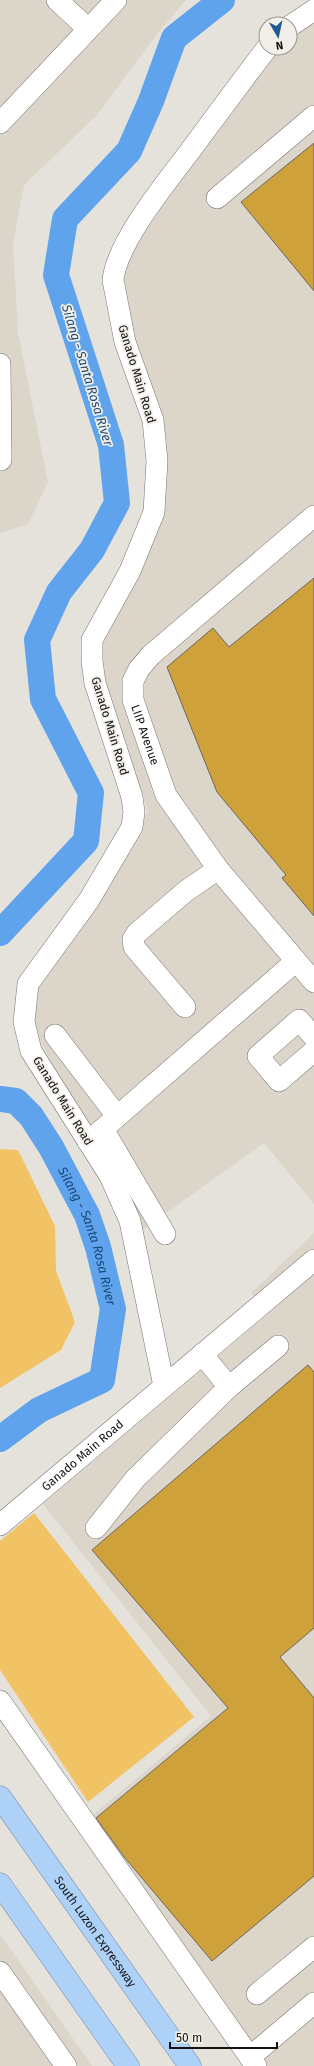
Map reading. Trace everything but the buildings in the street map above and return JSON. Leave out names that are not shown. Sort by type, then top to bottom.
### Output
[{"type":"highway","name":"South Luzon Expressway","points":[[0,1797],[190,2066]]},
{"type":"highway","points":[[0,1884],[128,2066]]},
{"type":"street","points":[[57,0],[88,29]]},
{"type":"street","points":[[0,123],[116,0]]},
{"type":"street","points":[[298,21],[314,10]]},
{"type":"street","name":"Ganado Main Road","points":[[164,1386],[130,1222],[110,1176],[103,1129],[31,1051],[24,1022],[28,984],[89,900],[132,826],[134,812],[132,796],[95,683],[92,661],[92,640],[130,571],[154,512],[156,461],[153,420],[125,342],[113,280],[114,270],[125,243],[166,182],[261,56]]},
{"type":"street","points":[[217,198],[314,116]]},
{"type":"street","points":[[0,364],[1,460]]},
{"type":"street","name":"LIIP Avenue","points":[[314,516],[151,655],[139,669],[133,681],[133,700],[166,795],[218,869],[314,982]]},
{"type":"street","points":[[184,1007],[134,948],[133,940],[137,933],[186,891],[218,869]]},
{"type":"street","points":[[103,1129],[296,961]]},
{"type":"street","points":[[314,1038],[299,1020],[258,1056],[279,1081],[314,1051]]},
{"type":"street","points":[[55,1035],[103,1129],[165,1234]]},
{"type":"street","name":"Ganado Main Road","points":[[0,1525],[314,1260]]},
{"type":"street","points":[[96,1528],[134,1479],[229,1387],[278,1346]]},
{"type":"street","points":[[202,1354],[229,1387]]},
{"type":"street","points":[[0,1701],[253,2062],[314,2004]]},
{"type":"street","points":[[257,1994],[314,1948]]},
{"type":"street","points":[[0,1972],[66,2066]]},
{"type":"shaded area","points":[[0,0],[186,0],[158,33],[97,115],[24,185],[13,244],[18,332],[48,482],[28,524],[0,533]]},
{"type":"shaded area","points":[[314,22],[314,1204],[264,1143],[141,1231],[31,1024],[37,981],[120,864],[148,811],[102,673],[103,629],[160,506],[121,269],[211,132],[270,56],[298,56],[298,31]]},
{"type":"shaded area","points":[[0,1149],[18,1150],[55,1226],[56,1271],[75,1322],[61,1350],[0,1388]]},
{"type":"shaded area","points":[[314,1233],[314,2066],[266,2066],[88,1819],[211,1716],[43,1504],[270,1312],[251,1293]]},
{"type":"shaded area","points":[[34,1513],[194,1717],[88,1802],[0,1670],[0,1541]]},
{"type":"shaded area","points":[[0,1934],[92,2066],[0,2066]]},
{"type":"waterway","name":"Silang - Santa Rosa River","points":[[0,933],[86,841],[91,793],[43,699],[37,640],[59,592],[92,550],[117,503],[111,445],[56,275],[65,219],[129,151],[151,101],[174,38],[222,0]]},
{"type":"waterway","name":"Silang - Santa Rosa River","points":[[0,1099],[16,1101],[31,1116],[51,1147],[87,1215],[98,1247],[113,1309],[102,1380],[39,1410],[0,1439]]}]
